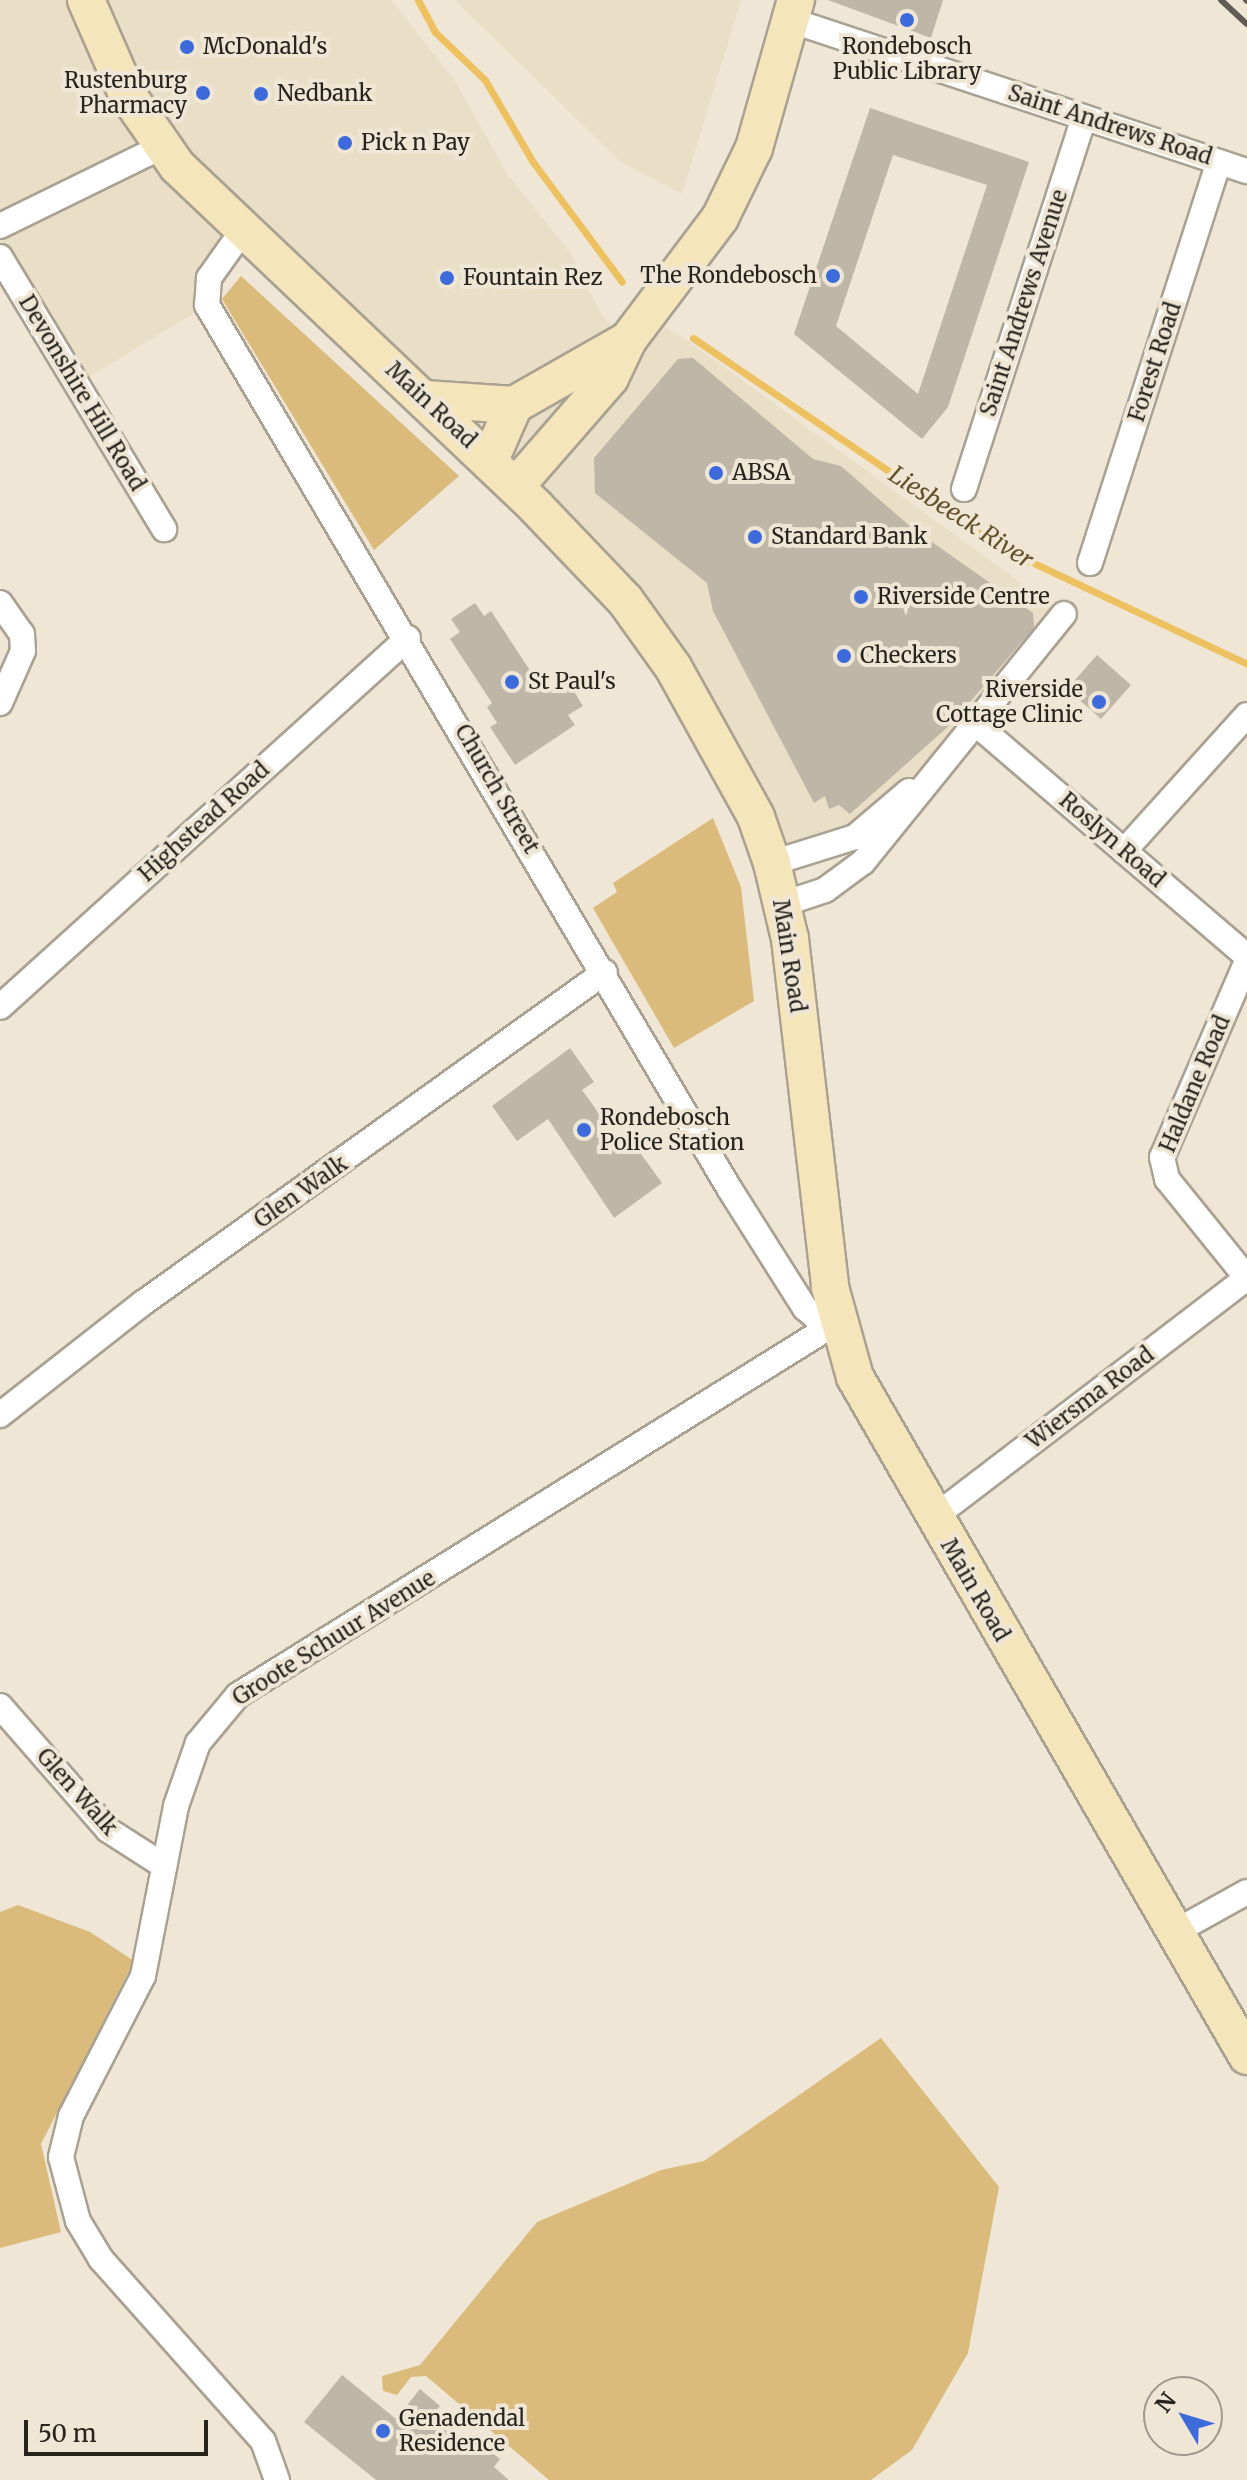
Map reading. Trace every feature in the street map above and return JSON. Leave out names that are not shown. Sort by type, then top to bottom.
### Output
[{"type":"main road","name":"Main Road","points":[[86,0],[127,94],[161,147],[243,230],[490,460],[650,632],[756,817],[783,904],[833,1334],[868,1407],[1247,2056]]},
{"type":"main road","points":[[516,486],[610,378],[628,340],[729,200],[754,148],[793,10]]},
{"type":"main road","points":[[425,399],[514,405],[628,340]]},
{"type":"main road","points":[[490,460],[514,405]]},
{"type":"street","name":"Saint Andrews Road","points":[[793,10],[1084,118],[1247,171]]},
{"type":"street","name":"Saint Andrews Avenue","points":[[964,489],[1084,118]]},
{"type":"street","points":[[0,226],[161,147]]},
{"type":"street","name":"Forest Road","points":[[1090,563],[1219,162]]},
{"type":"street","name":"Church Street","points":[[243,230],[209,278],[207,305],[408,638],[737,1201],[833,1334]]},
{"type":"street","name":"Devonshire Hill Road","points":[[0,257],[164,529]]},
{"type":"street","points":[[0,603],[22,634],[23,651],[0,703]]},
{"type":"street","points":[[783,904],[853,872],[1064,614]]},
{"type":"street","name":"Highstead Road","points":[[0,1007],[408,638]]},
{"type":"street","points":[[1124,851],[1247,715]]},
{"type":"street","name":"Roslyn Road","points":[[976,724],[1247,958]]},
{"type":"street","points":[[772,863],[855,837],[951,755]]},
{"type":"street","name":"Haldane Road","points":[[1247,958],[1162,1157],[1167,1179],[1247,1278]]},
{"type":"street","name":"Glen Walk","points":[[0,1415],[143,1303],[605,972]]},
{"type":"street","name":"Wiersma Road","points":[[933,1518],[1247,1278]]},
{"type":"street","name":"Groote Schuur Avenue","points":[[277,2480],[263,2441],[101,2259],[65,2185],[65,2133],[143,1976],[164,1866],[198,1743],[238,1695],[833,1334]]},
{"type":"street","name":"Glen Walk","points":[[0,1706],[108,1830],[164,1866]]},
{"type":"street","points":[[1175,1932],[1247,1892]]},
{"type":"shaded area","points":[[0,0],[391,0],[455,81],[507,174],[571,254],[602,316],[628,340],[646,315],[684,338],[1064,614],[951,755],[872,826],[772,863],[673,667],[243,230],[207,305],[76,385],[0,257]]},
{"type":"shaded area","points":[[455,0],[741,0],[682,194],[621,162]]},
{"type":"shaded area","points":[[241,276],[459,476],[374,550],[222,299]]},
{"type":"shaded area","points":[[713,818],[741,887],[754,1001],[674,1048],[593,908],[617,892],[613,883]]},
{"type":"shaded area","points":[[18,1905],[90,1932],[134,1961],[41,2144],[61,2232],[0,2248],[0,1912]]},
{"type":"shaded area","points":[[881,2038],[999,2187],[968,2353],[912,2450],[871,2480],[549,2480],[426,2376],[411,2377],[397,2395],[383,2391],[382,2376],[420,2365],[537,2222],[661,2170],[704,2161]]},
{"type":"building","name":"Rondebosch Public Library","points":[[828,0],[943,0],[931,38]]},
{"type":"building","name":"The Rondebosch","points":[[870,108],[1029,162],[948,407],[922,439],[794,334]],"holes":[[[893,155],[987,185],[918,394],[836,326]]]},
{"type":"building","name":"Riverside Centre","points":[[693,358],[813,459],[841,466],[912,528],[1033,613],[1034,628],[950,725],[850,814],[839,805],[829,809],[825,796],[814,803],[713,611],[707,583],[595,493],[594,458],[678,359]]},
{"type":"building","name":"St Paul's","points":[[475,603],[484,616],[491,611],[533,675],[539,672],[550,687],[565,677],[583,706],[568,715],[575,725],[515,765],[490,727],[497,723],[487,707],[492,703],[450,639],[460,632],[451,619]]},
{"type":"building","name":"Riverside Cottage Clinic","points":[[1097,655],[1131,685],[1101,719],[1067,689]]},
{"type":"building","name":"Rondebosch Police Station","points":[[570,1048],[594,1082],[582,1090],[624,1148],[633,1143],[662,1183],[614,1218],[548,1119],[517,1141],[492,1106]]},
{"type":"building","name":"Genadendal Residence","points":[[342,2375],[396,2419],[420,2389],[440,2406],[431,2417],[474,2451],[480,2443],[500,2459],[494,2467],[509,2480],[376,2480],[304,2422]]},
{"type":"waterway","name":"Liesbeeck River","points":[[418,0],[435,32],[485,80],[533,162],[622,282]]},
{"type":"waterway","name":"Liesbeeck River","points":[[693,338],[1004,549],[1247,664]]},
{"type":"railway","points":[[1221,0],[1247,24]]},
{"type":"place","name":"Rondebosch Public Library","points":[[907,20]]},
{"type":"place","name":"McDonald's","points":[[187,47]]},
{"type":"place","name":"Rustenburg Pharmacy","points":[[203,93]]},
{"type":"place","name":"Nedbank","points":[[261,94]]},
{"type":"place","name":"Pick n Pay","points":[[345,143]]},
{"type":"place","name":"The Rondebosch","points":[[833,276]]},
{"type":"place","name":"Fountain Rez","points":[[447,278]]},
{"type":"place","name":"ABSA","points":[[716,473]]},
{"type":"place","name":"Standard Bank","points":[[755,537]]},
{"type":"place","name":"Riverside Centre","points":[[861,597]]},
{"type":"place","name":"Checkers","points":[[844,656]]},
{"type":"place","name":"St Paul's","points":[[512,682]]},
{"type":"place","name":"Riverside Cottage Clinic","points":[[1099,702]]},
{"type":"place","name":"Rondebosch Police Station","points":[[584,1130]]},
{"type":"place","name":"Genadendal Residence","points":[[383,2431]]}]
